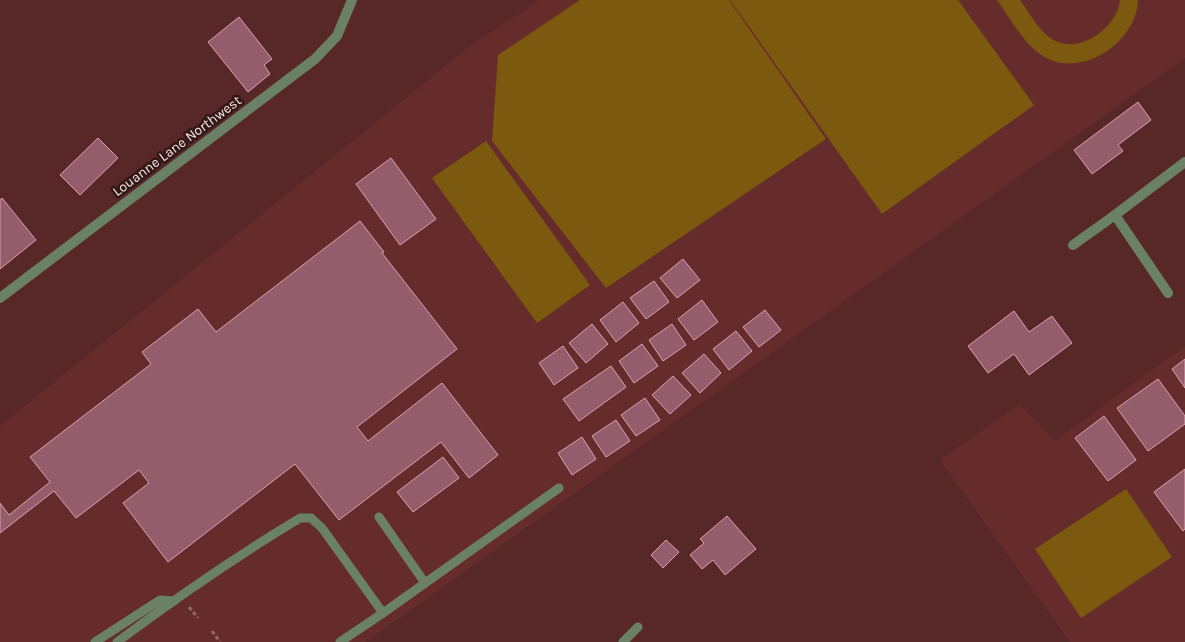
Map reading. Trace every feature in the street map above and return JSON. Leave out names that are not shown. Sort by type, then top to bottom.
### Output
[{"type":"street","name":"Louanne Lane Northwest","points":[[0,298],[315,59],[337,36],[352,0]]},
{"type":"street","points":[[1073,245],[1185,162]]},
{"type":"street","points":[[1115,215],[1168,293]]},
{"type":"lane","points":[[340,642],[559,488]]},
{"type":"lane","points":[[379,517],[425,583]]},
{"type":"lane","points":[[117,642],[174,600],[264,539],[300,518],[310,518],[322,528],[383,613]]},
{"type":"lane","points":[[94,642],[160,600],[174,600]]},
{"type":"lane","points":[[623,642],[638,627]]},
{"type":"path","points":[[188,605],[198,618]]},
{"type":"path","points":[[212,631],[220,642]]},
{"type":"shaded area","points":[[540,0],[1185,0],[1185,58],[366,642],[0,642],[0,426],[470,46]]},
{"type":"shaded area","points":[[580,0],[729,0],[826,139],[606,288],[492,141],[498,55]]},
{"type":"shaded area","points":[[730,0],[958,0],[1034,105],[882,214]]},
{"type":"shaded area","points":[[997,0],[1020,0],[1037,25],[1049,37],[1060,43],[1071,44],[1083,42],[1103,30],[1117,11],[1120,0],[1138,0],[1135,16],[1128,31],[1117,43],[1103,54],[1087,61],[1071,63],[1055,61],[1034,49],[1022,36]]},
{"type":"shaded area","points":[[486,141],[590,285],[537,323],[432,178]]},
{"type":"shaded area","points":[[1185,346],[1185,642],[1070,642],[940,460],[1020,404],[1055,441]]},
{"type":"shaded area","points":[[1126,489],[1172,557],[1081,618],[1035,549]]},
{"type":"building","points":[[239,17],[272,59],[264,65],[270,74],[248,92],[208,42]]},
{"type":"building","points":[[1138,102],[1151,120],[1118,145],[1123,151],[1092,174],[1074,150]]},
{"type":"building","points":[[98,138],[118,158],[80,195],[60,175]]},
{"type":"building","points":[[391,158],[436,219],[400,245],[356,184]]},
{"type":"building","points":[[2,198],[36,240],[0,269],[0,200]]},
{"type":"building","points":[[360,221],[384,252],[382,253],[457,349],[357,427],[368,441],[442,383],[498,455],[469,478],[441,442],[339,520],[295,464],[168,562],[123,503],[149,483],[139,470],[76,518],[54,491],[0,533],[0,503],[9,515],[50,482],[30,457],[151,364],[142,352],[198,309],[216,332]]},
{"type":"building","points":[[683,259],[700,280],[677,298],[660,278]]},
{"type":"building","points":[[654,281],[669,302],[646,319],[630,298]]},
{"type":"building","points":[[702,300],[718,322],[694,340],[678,319]]},
{"type":"building","points":[[623,302],[639,323],[616,342],[600,320]]},
{"type":"building","points":[[765,310],[781,330],[759,347],[743,327]]},
{"type":"building","points":[[1014,311],[1029,332],[1052,316],[1072,343],[1029,375],[1014,354],[988,373],[968,346]]},
{"type":"building","points":[[592,324],[608,344],[586,363],[569,343]]},
{"type":"building","points":[[672,324],[686,345],[663,361],[649,340]]},
{"type":"building","points":[[736,331],[752,351],[729,370],[713,349]]},
{"type":"building","points":[[642,344],[658,366],[634,383],[619,361]]},
{"type":"building","points":[[563,346],[578,368],[554,385],[539,363]]},
{"type":"building","points":[[704,354],[721,373],[700,393],[682,373]]},
{"type":"building","points":[[1185,359],[1185,388],[1172,369]]},
{"type":"building","points":[[611,366],[626,387],[579,421],[563,399]]},
{"type":"building","points":[[673,376],[691,395],[670,414],[652,395]]},
{"type":"building","points":[[1158,379],[1185,416],[1185,424],[1148,451],[1117,408]]},
{"type":"building","points":[[645,398],[660,420],[636,436],[621,415]]},
{"type":"building","points":[[1104,416],[1136,460],[1108,481],[1075,438]]},
{"type":"building","points":[[616,420],[630,441],[606,457],[592,436]]},
{"type":"building","points":[[582,437],[596,459],[572,475],[558,453]]},
{"type":"building","points":[[443,457],[459,478],[413,512],[397,492]]},
{"type":"building","points":[[1185,469],[1185,529],[1183,531],[1154,492]]},
{"type":"building","points":[[727,516],[756,549],[725,575],[713,560],[702,569],[690,555],[704,543],[700,539]]},
{"type":"building","points":[[666,540],[679,552],[663,568],[651,555]]}]
